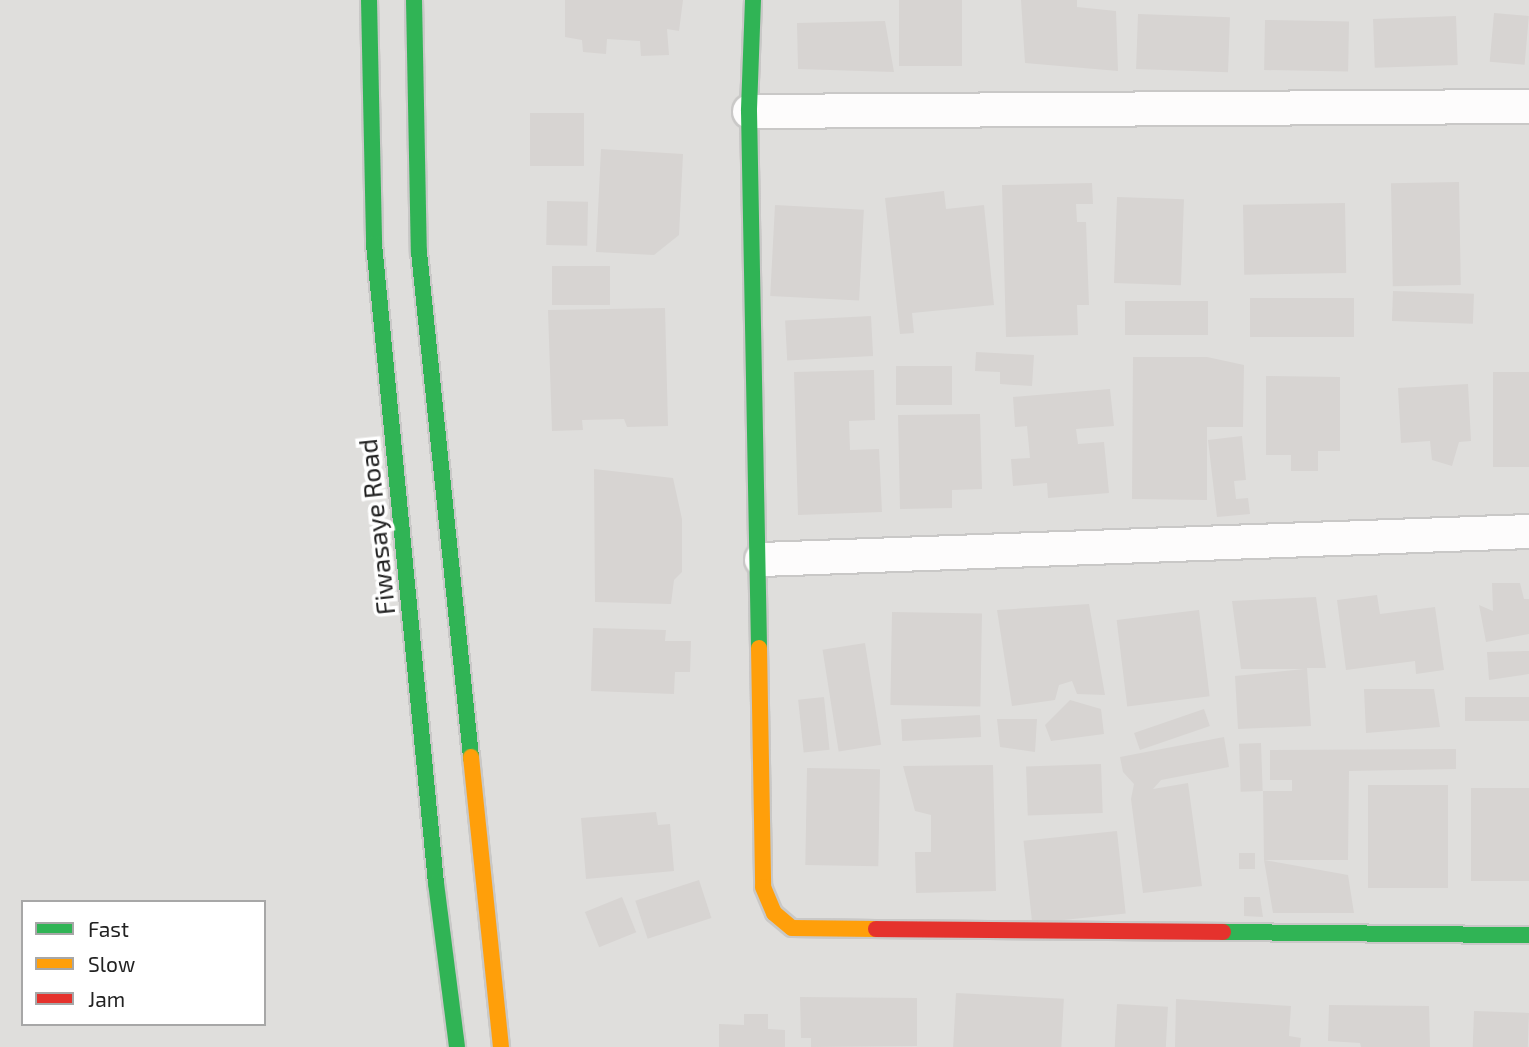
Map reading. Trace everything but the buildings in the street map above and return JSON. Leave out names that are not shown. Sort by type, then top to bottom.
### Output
[{"type":"main road","name":"Fiwasaye Road","points":[[369,0],[374,244],[436,883],[457,1047]]},
{"type":"main road","points":[[414,0],[419,252],[501,1047]]},
{"type":"main road","points":[[753,0],[749,111],[761,559],[763,887],[774,913],[792,928],[1529,935]]},
{"type":"street","points":[[749,111],[1529,106]]},
{"type":"street","points":[[761,559],[1529,531]]},
{"type":"shaded area","points":[[0,0],[1529,0],[1529,1047],[0,1047]]},
{"type":"traffic: fast","points":[[369,0],[374,244],[436,883],[457,1047]]},
{"type":"traffic: fast","points":[[414,0],[419,252],[471,757]]},
{"type":"traffic: fast","points":[[753,0],[749,111],[759,648]]},
{"type":"traffic: fast","points":[[1223,932],[1529,935]]},
{"type":"traffic: slow","points":[[759,648],[763,887],[774,913],[792,928],[876,929]]},
{"type":"traffic: slow","points":[[471,757],[501,1047]]},
{"type":"traffic: jam","points":[[876,929],[1223,932]]}]
